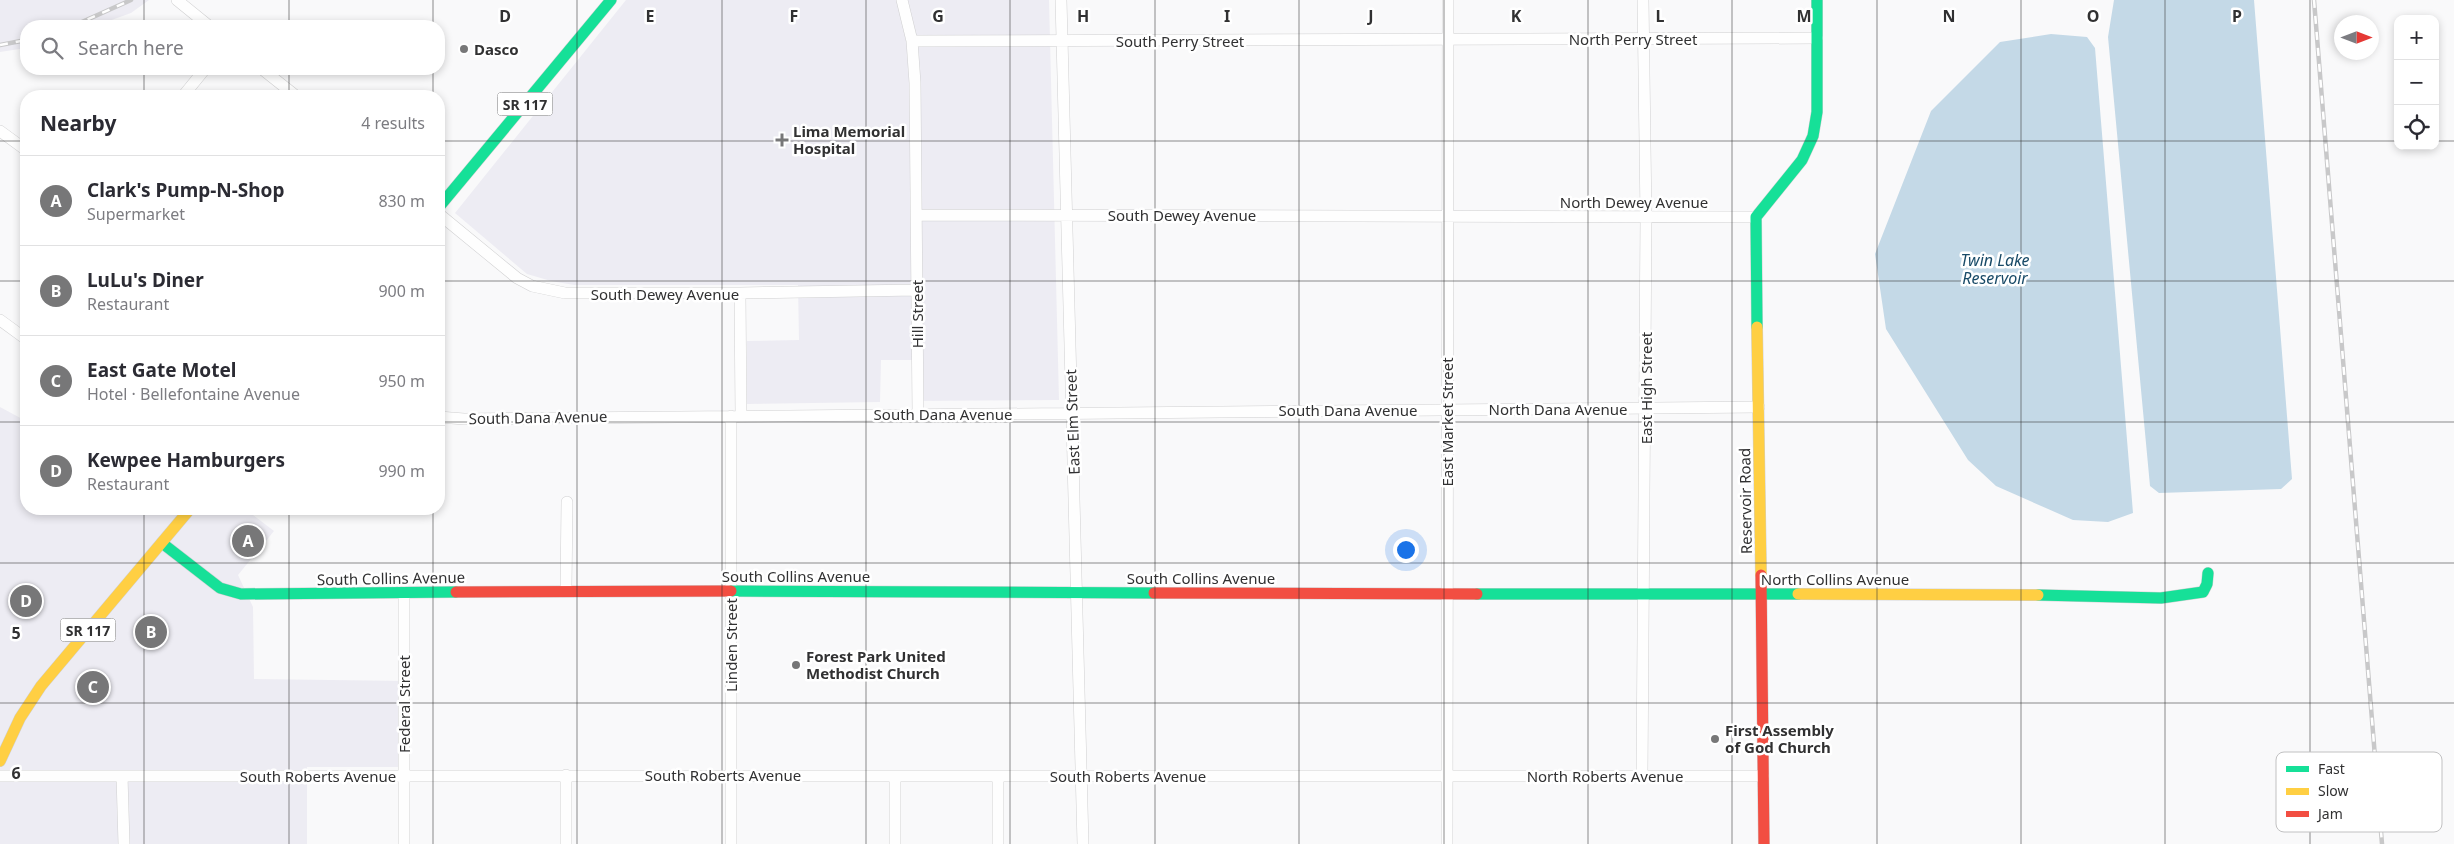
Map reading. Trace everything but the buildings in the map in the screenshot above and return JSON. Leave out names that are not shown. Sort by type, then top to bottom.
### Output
[{"type":"street","points":[[177,0],[202,20]]},
{"type":"street","name":"SR 117","points":[[445,200],[611,0]]},
{"type":"street","points":[[902,0],[912,42]]},
{"type":"street","name":"East Elm Street","points":[[1061,0],[1083,776],[1083,844]]},
{"type":"street","name":"East Market Street","points":[[1446,844],[1448,0]]},
{"type":"street","name":"East High Street","points":[[1642,776],[1646,408],[1643,0]]},
{"type":"street","points":[[1756,217],[1795,168],[1809,146],[1816,126],[1817,0]]},
{"type":"street","name":"North Perry Street","points":[[1448,40],[1817,38]]},
{"type":"street","name":"South Perry Street","points":[[912,42],[1448,40]]},
{"type":"street","name":"Hill Street","points":[[912,42],[917,215],[918,414]]},
{"type":"street","points":[[188,90],[200,75]]},
{"type":"street","points":[[270,75],[288,90]]},
{"type":"street","points":[[0,131],[20,146]]},
{"type":"street","name":"South Dewey Avenue","points":[[917,215],[1448,216]]},
{"type":"street","name":"North Dewey Avenue","points":[[1448,216],[1756,217]]},
{"type":"street","name":"Reservoir Road","points":[[1756,217],[1764,844]]},
{"type":"street","name":"South Dewey Avenue","points":[[445,219],[517,278],[546,290],[591,294],[916,290]]},
{"type":"street","name":"Linden Street","points":[[731,844],[731,591],[740,293]]},
{"type":"street","points":[[0,320],[20,335]]},
{"type":"street","name":"North Dana Avenue","points":[[1448,410],[1759,407]]},
{"type":"street","name":"South Dana Avenue","points":[[445,417],[464,419],[1448,410]]},
{"type":"street","points":[[566,590],[567,502]]},
{"type":"street","name":"SR 117","points":[[0,761],[20,718],[41,686],[185,515]]},
{"type":"street","name":"South Collins Avenue","points":[[162,543],[220,588],[230,592],[278,595],[566,590],[1447,594]]},
{"type":"street","name":"North Collins Avenue","points":[[1447,594],[1993,594],[2161,598],[2203,592],[2207,584],[2208,574]]},
{"type":"street","name":"Federal Street","points":[[404,594],[404,844]]},
{"type":"street","points":[[566,775],[566,844]]},
{"type":"street","name":"South Roberts Avenue","points":[[0,776],[1447,776]]},
{"type":"street","points":[[122,776],[124,844]]},
{"type":"street","points":[[895,776],[895,844]]},
{"type":"street","points":[[998,776],[998,843]]},
{"type":"street","name":"North Roberts Avenue","points":[[1447,776],[1763,776]]},
{"type":"shaded area","points":[[0,0],[149,0],[131,13],[112,20],[20,20],[20,49],[0,52]]},
{"type":"shaded area","name":"Lima Memorial Hospital","points":[[626,0],[1049,0],[1059,400],[912,401],[912,360],[881,360],[880,402],[747,404],[747,341],[799,340],[798,285],[574,285],[551,281],[527,274],[455,213]]},
{"type":"shaded area","points":[[0,407],[20,418],[20,515],[253,515],[274,531],[238,575],[253,607],[254,679],[408,681],[410,767],[307,767],[307,844],[0,844]]},
{"type":"water","points":[[2114,0],[2254,0],[2292,479],[2281,489],[2159,493],[2150,486],[2108,37]]},
{"type":"water","name":"Twin Lake Reservoir","points":[[2051,34],[2087,37],[2095,48],[2133,513],[2108,522],[2073,520],[1996,486],[1968,460],[1886,329],[1875,254],[1931,111],[2000,42]]},
{"type":"railway","points":[[86,20],[131,0]]},
{"type":"railway","points":[[2314,0],[2375,752]]},
{"type":"railway","points":[[0,45],[20,41]]},
{"type":"railway","points":[[2381,832],[2382,844]]},
{"type":"traffic: fast","points":[[445,200],[611,0]]},
{"type":"traffic: fast","points":[[1757,327],[1756,217],[1802,160],[1813,136],[1817,112],[1817,0]]},
{"type":"traffic: fast","points":[[162,543],[220,588],[241,594],[456,592]]},
{"type":"traffic: fast","points":[[2038,595],[2161,598],[2203,592],[2207,584],[2208,573]]},
{"type":"traffic: fast","points":[[731,591],[1154,593]]},
{"type":"traffic: fast","points":[[1477,594],[1798,594]]},
{"type":"traffic: slow","points":[[1757,327],[1761,575]]},
{"type":"traffic: slow","points":[[0,761],[20,718],[41,686],[185,515]]},
{"type":"traffic: slow","points":[[1798,594],[2038,595]]},
{"type":"traffic: jam","points":[[1761,575],[1764,844]]},
{"type":"traffic: jam","points":[[456,592],[731,591]]},
{"type":"traffic: jam","points":[[1154,593],[1477,594]]},
{"type":"place","name":"Dasco","points":[[464,49]]},
{"type":"place","name":"Lima Memorial Hospital","points":[[782,140]]},
{"type":"place","name":"Clark's Pump-N-Shop","points":[[248,541]]},
{"type":"place","name":"Kewpee Hamburgers","points":[[26,601]]},
{"type":"place","name":"LuLu's Diner","points":[[151,632]]},
{"type":"place","name":"Forest Park United Methodist Church","points":[[796,665]]},
{"type":"place","name":"East Gate Motel","points":[[93,687]]},
{"type":"place","name":"First Assembly of God Church","points":[[1715,739]]}]
